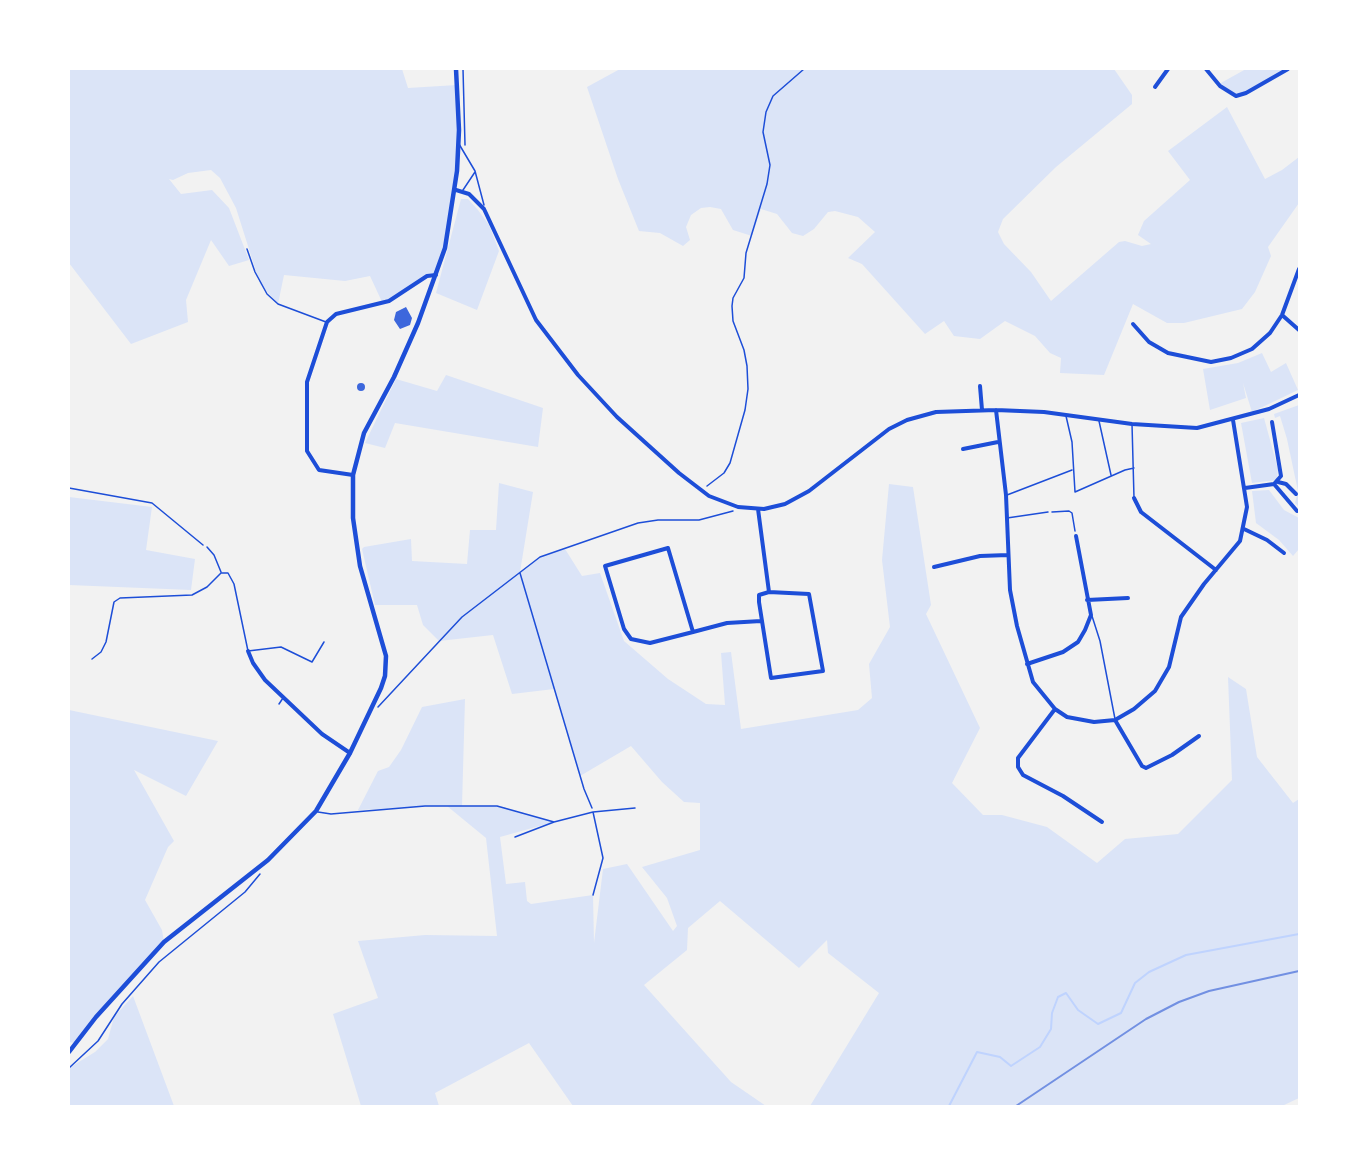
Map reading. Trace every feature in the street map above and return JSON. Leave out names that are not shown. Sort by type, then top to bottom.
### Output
[{"type":"street","points":[[69,1052],[132,975],[173,935],[268,860],[316,811],[350,753],[381,688],[386,664],[360,566],[353,518],[354,475],[364,434],[394,377],[445,248],[456,189],[459,143],[456,69]]},
{"type":"street","points":[[1155,87],[1167,69]]},
{"type":"street","points":[[1206,69],[1220,86],[1236,96],[1246,93],[1288,69]]},
{"type":"street","points":[[456,189],[477,200],[484,209],[524,298],[555,346],[617,417],[702,490],[720,501],[738,507],[758,509],[786,504],[798,498],[874,439],[907,420],[936,412],[996,410],[1098,418],[1132,424],[1197,428],[1269,409],[1299,394]]},
{"type":"street","points":[[1133,324],[1149,342],[1168,353],[1211,362],[1231,358],[1252,349],[1270,333],[1282,315],[1299,269]]},
{"type":"street","points":[[354,475],[319,470],[307,451],[307,382],[327,322],[336,314],[388,301],[427,276],[436,275]]},
{"type":"street","points":[[1282,315],[1299,330]]},
{"type":"street","points":[[980,386],[982,410]]},
{"type":"street","points":[[996,410],[1006,495],[1008,555],[1017,627],[1027,664],[1033,682],[1055,709],[1080,720],[1115,720],[1134,709],[1155,690],[1169,667],[1181,617],[1230,555],[1244,529],[1247,507],[1233,420]]},
{"type":"street","points":[[1272,422],[1280,466],[1276,483]]},
{"type":"street","points":[[963,449],[998,442]]},
{"type":"street","points":[[1245,488],[1276,483],[1286,484],[1296,494]]},
{"type":"street","points":[[1276,483],[1298,512]]},
{"type":"street","points":[[1134,498],[1141,512],[1216,570]]},
{"type":"street","points":[[758,509],[769,592]]},
{"type":"street","points":[[1244,529],[1267,540],[1284,553]]},
{"type":"street","points":[[1027,664],[1063,652],[1078,642],[1091,615],[1076,536]]},
{"type":"street","points":[[693,632],[668,548],[605,567],[624,629],[631,639],[650,643],[693,632],[727,623],[761,621]]},
{"type":"street","points":[[934,567],[980,556],[1008,555]]},
{"type":"street","points":[[769,592],[809,594],[823,671],[771,678],[759,595],[769,592]]},
{"type":"street","points":[[1087,600],[1128,598]]},
{"type":"street","points":[[248,651],[259,672],[283,698],[322,734],[350,753]]},
{"type":"street","points":[[1055,709],[1018,758],[1018,767],[1023,775],[1063,796],[1102,822]]},
{"type":"street","points":[[1115,720],[1142,766],[1146,768],[1172,755],[1199,736]]},
{"type":"lane","points":[[459,143],[475,171],[484,209]]},
{"type":"lane","points":[[463,192],[475,171]]},
{"type":"lane","points":[[247,249],[255,272],[267,294],[278,304],[327,322]]},
{"type":"lane","points":[[1066,415],[1075,492],[1134,468]]},
{"type":"lane","points":[[1098,418],[1111,476]]},
{"type":"lane","points":[[1132,424],[1134,498]]},
{"type":"lane","points":[[1006,495],[1074,470]]},
{"type":"lane","points":[[1006,518],[1048,512]]},
{"type":"lane","points":[[207,547],[214,555],[221,573]]},
{"type":"lane","points":[[92,659],[101,652],[106,642],[114,602],[120,598],[192,595],[207,587],[221,573],[228,573],[234,584],[248,651],[281,647],[312,662],[324,642]]},
{"type":"lane","points":[[1091,615],[1100,642],[1115,720]]},
{"type":"lane","points":[[279,704],[283,698]]},
{"type":"lane","points":[[316,811],[331,814],[415,807],[497,806],[554,822]]},
{"type":"lane","points":[[515,837],[554,822],[593,812],[635,808]]},
{"type":"lane","points":[[593,812],[603,858],[593,895]]},
{"type":"path","points":[[463,69],[464,150]]},
{"type":"path","points":[[702,490],[724,473],[730,463],[745,410],[748,388],[747,366],[732,306],[744,278],[746,253],[761,209],[770,165],[763,132],[766,112],[773,96],[783,84],[804,69]]},
{"type":"path","points":[[69,488],[85,494],[132,498],[152,503],[207,547]]},
{"type":"path","points":[[379,700],[375,709],[462,617],[540,557],[554,550],[638,524],[658,520],[699,520],[734,511],[738,507]]},
{"type":"path","points":[[1048,512],[1070,511],[1076,536]]},
{"type":"path","points":[[520,573],[584,789],[593,812]]},
{"type":"path","points":[[69,1068],[98,1041],[122,1004],[159,962],[245,892],[261,872]]},
{"type":"shaded area","points":[[69,69],[402,69],[408,88],[457,85],[459,143],[449,227],[436,275],[383,304],[370,276],[345,281],[284,275],[278,304],[260,284],[236,208],[220,178],[211,170],[188,173],[173,180],[169,179],[181,194],[212,190],[229,208],[249,260],[229,266],[211,240],[186,300],[188,322],[131,344],[69,263]]},
{"type":"shaded area","points":[[620,69],[1114,69],[1132,95],[1132,104],[1056,167],[1003,219],[998,232],[1004,244],[1031,272],[1051,301],[1119,242],[1125,241],[1142,246],[1151,244],[1138,235],[1144,221],[1190,180],[1168,151],[1227,107],[1265,179],[1299,157],[1299,203],[1268,247],[1271,256],[1255,292],[1242,309],[1184,323],[1167,323],[1133,304],[1104,375],[1060,373],[1061,358],[1050,353],[1035,336],[1005,321],[980,339],[954,336],[944,321],[925,334],[862,264],[848,258],[875,232],[858,217],[835,211],[828,212],[814,229],[803,236],[792,233],[777,214],[761,209],[752,236],[733,230],[721,209],[710,207],[701,208],[691,215],[686,227],[690,240],[683,246],[660,233],[639,231],[618,179],[587,87]]},
{"type":"shaded area","points":[[1246,69],[1288,69],[1236,96],[1219,84]]},
{"type":"shaded area","points":[[461,199],[468,199],[489,225],[499,251],[477,310],[436,293]]},
{"type":"shaded area","points":[[1262,353],[1271,372],[1286,363],[1298,390],[1252,412],[1243,383],[1246,398],[1210,410],[1203,369],[1238,363]]},
{"type":"shaded area","points":[[446,375],[543,408],[538,447],[395,423],[385,448],[365,443],[396,379],[437,391]]},
{"type":"shaded area","points":[[1299,405],[1299,507],[1295,503],[1298,491],[1287,439],[1280,416],[1275,418],[1274,414]]},
{"type":"shaded area","points":[[1264,418],[1278,469],[1277,480],[1252,483],[1241,423]]},
{"type":"shaded area","points":[[499,483],[533,492],[520,572],[540,557],[565,549],[582,576],[600,573],[624,641],[668,679],[706,704],[725,705],[721,653],[731,652],[741,729],[858,710],[872,698],[869,664],[890,627],[882,560],[889,484],[913,487],[931,605],[926,614],[980,728],[952,783],[983,815],[1002,815],[1047,827],[1097,863],[1125,839],[1178,834],[1232,780],[1228,677],[1246,689],[1257,757],[1293,803],[1299,799],[1299,1098],[1282,1106],[810,1106],[879,993],[828,953],[827,940],[799,968],[720,901],[688,928],[687,950],[644,985],[731,1082],[766,1106],[573,1106],[529,1043],[435,1093],[439,1106],[361,1106],[333,1014],[378,998],[358,941],[425,935],[497,936],[486,838],[447,806],[358,810],[378,771],[389,767],[401,750],[422,707],[465,699],[462,806],[497,806],[554,822],[500,837],[506,884],[525,882],[527,901],[531,904],[593,895],[594,943],[603,869],[627,864],[673,931],[677,926],[667,898],[642,867],[700,850],[700,803],[684,802],[662,782],[631,746],[580,776],[554,689],[512,694],[493,635],[439,641],[423,625],[417,605],[375,605],[362,549],[364,547],[411,539],[412,561],[467,564],[470,530],[496,530]]},
{"type":"shaded area","points":[[1269,490],[1284,510],[1299,518],[1299,549],[1293,556],[1279,540],[1256,523],[1252,491]]},
{"type":"shaded area","points":[[69,497],[152,507],[146,550],[195,559],[191,590],[69,585]]},
{"type":"shaded area","points":[[69,710],[218,741],[186,796],[134,770],[174,841],[168,847],[145,900],[162,930],[164,942],[75,1043],[69,1042]]},
{"type":"shaded area","points":[[133,996],[174,1106],[69,1106],[69,1068],[95,1052],[108,1039],[114,1017]]},
{"type":"building","points":[[406,307],[412,318],[410,325],[400,329],[394,320],[396,312]]},
{"type":"building","points":[[361,383],[365,387],[361,391],[357,387]]},
{"type":"waterway","points":[[949,1106],[977,1052],[1000,1057],[1011,1066],[1040,1047],[1051,1029],[1052,1013],[1058,997],[1066,993],[1078,1010],[1098,1024],[1121,1013],[1135,983],[1149,972],[1186,955],[1299,934]]},
{"type":"railway","points":[[1016,1106],[1146,1019],[1179,1002],[1209,991],[1299,971]]}]
